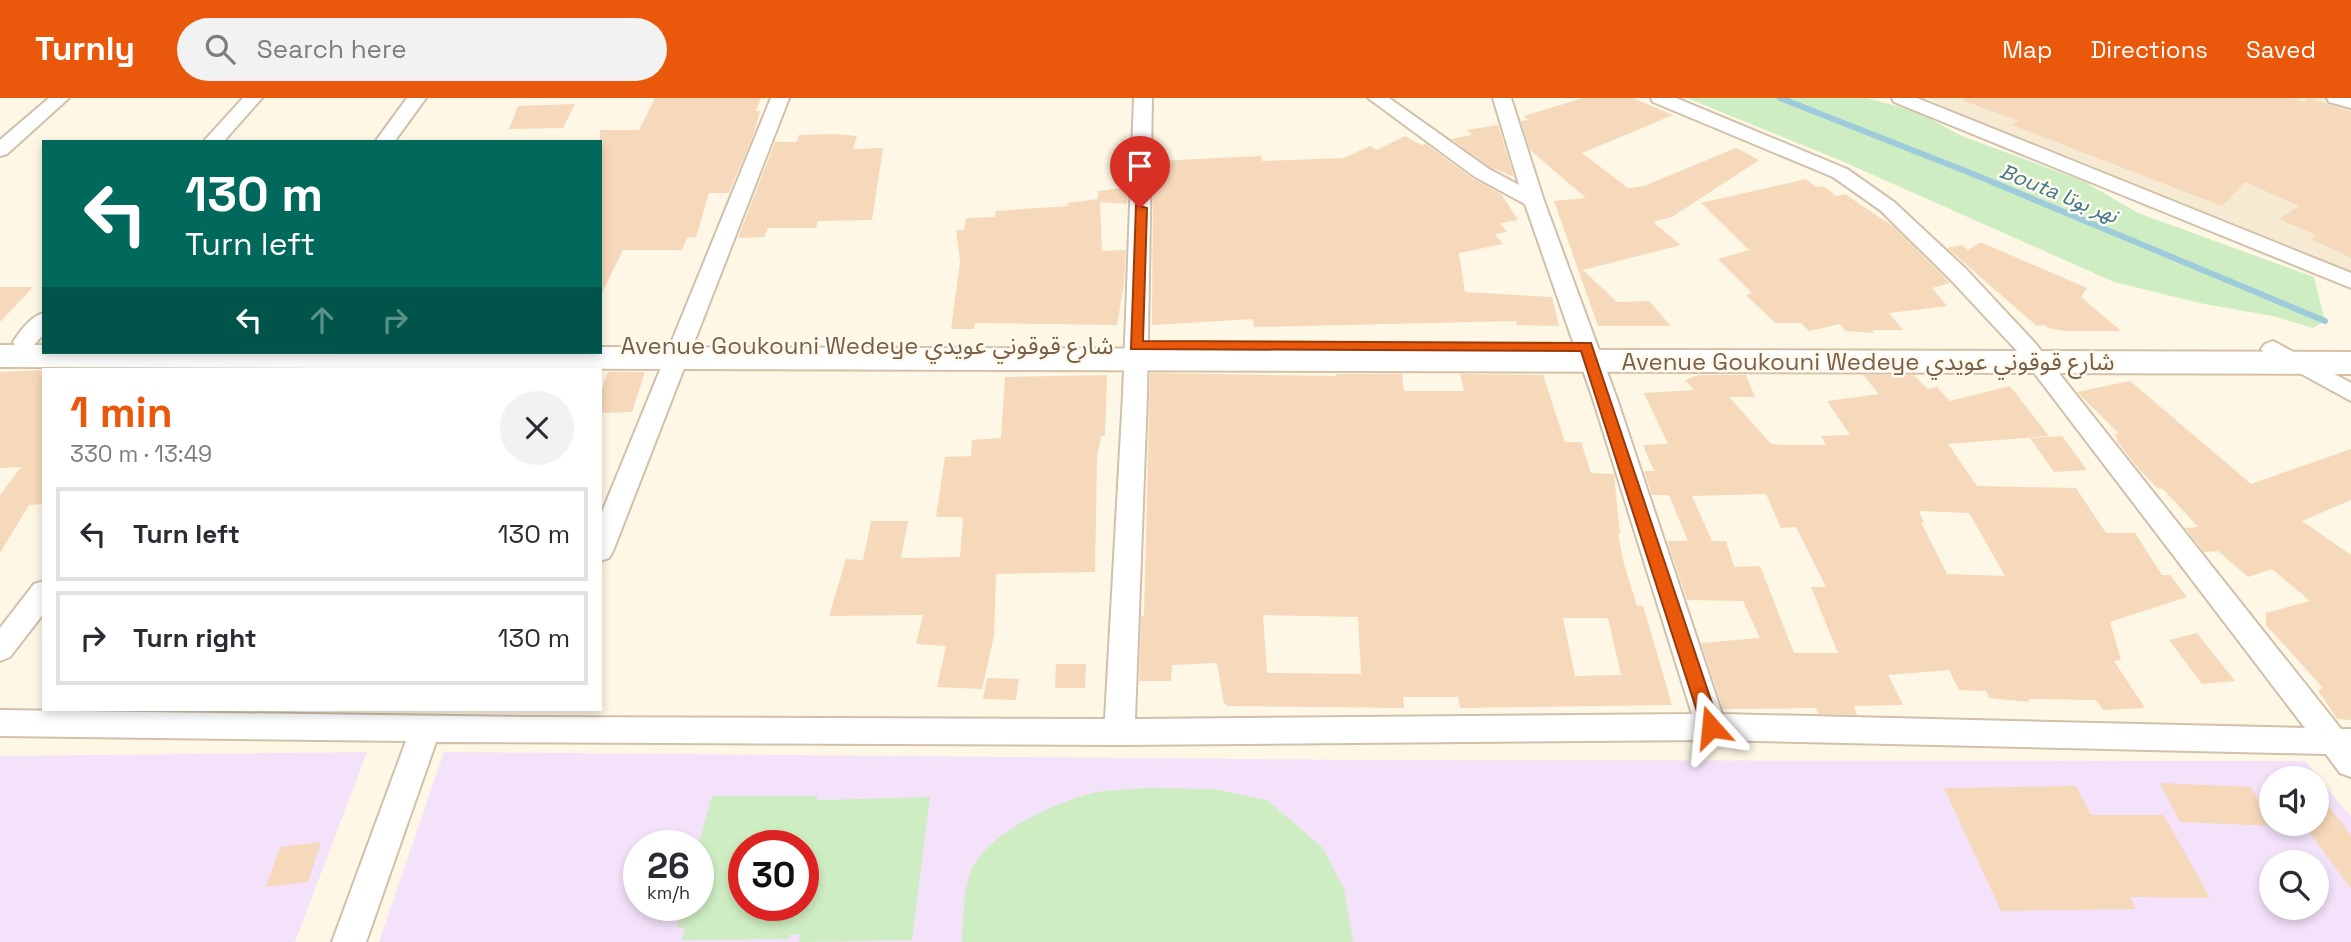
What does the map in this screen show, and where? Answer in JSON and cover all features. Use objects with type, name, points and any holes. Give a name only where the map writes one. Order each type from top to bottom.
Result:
[{"type":"street","points":[[0,150],[60,98]]},
{"type":"street","points":[[214,140],[253,98]]},
{"type":"street","points":[[386,140],[417,98]]},
{"type":"street","points":[[602,546],[780,98]]},
{"type":"street","points":[[1119,732],[1136,352],[1143,98]]},
{"type":"street","points":[[1377,98],[1482,173],[1534,201]]},
{"type":"street","points":[[1502,98],[1534,201],[1588,353],[1711,727]]},
{"type":"street","points":[[1660,98],[1798,154],[1867,190],[1958,274],[2032,355],[2345,749]]},
{"type":"street","points":[[1901,98],[2351,281]]},
{"type":"street","points":[[2336,98],[2351,102]]},
{"type":"street","name":"Avenue Goukouni Wedeye شارع قوقوني عويدي","points":[[22,340],[42,342]]},
{"type":"street","name":"Avenue Goukouni Wedeye شارع قوقوني عويدي","points":[[602,344],[681,351]]},
{"type":"street","name":"Avenue Goukouni Wedeye شارع قوقوني عويدي","points":[[2285,356],[2351,349]]},
{"type":"street","name":"Avenue Goukouni Wedeye شارع قوقوني عويدي","points":[[602,353],[681,351],[2285,356],[2351,363]]},
{"type":"street","name":"Avenue Goukouni Wedeye شارع قوقوني عويدي","points":[[142,354],[219,363],[566,354]]},
{"type":"street","points":[[2285,356],[2351,393]]},
{"type":"street","points":[[0,649],[42,595]]},
{"type":"street","points":[[0,723],[425,729],[533,720],[1119,732],[1711,727],[2345,749]]},
{"type":"street","points":[[349,942],[425,729]]},
{"type":"shaded area","points":[[1927,98],[2351,98],[2351,272],[2013,140]]},
{"type":"shaded area","points":[[367,752],[295,942],[0,942],[0,756]]},
{"type":"shaded area","points":[[444,752],[1362,760],[2305,761],[2309,766],[2259,766],[2259,836],[2329,836],[2329,790],[2351,817],[2351,942],[379,942]]},
{"type":"green space","points":[[1687,98],[1868,98],[1917,112],[1962,136],[2083,181],[2138,213],[2314,277],[2325,321],[2313,328],[2273,316],[2204,304],[2114,282],[1844,162]]},
{"type":"green space","points":[[1147,788],[1214,789],[1267,800],[1323,848],[1344,889],[1353,942],[962,942],[969,876],[981,855],[993,842],[1025,820],[1078,797],[1100,792]]},
{"type":"green space","points":[[712,796],[817,796],[817,800],[930,797],[912,940],[799,942],[800,935],[790,934],[789,939],[682,940],[685,928],[677,927],[679,921],[714,921],[714,830],[702,830]]},
{"type":"building","points":[[655,98],[761,98],[756,111],[760,111],[754,133],[729,193],[709,193],[696,237],[687,238],[682,250],[623,250],[602,293],[600,130],[639,130]]},
{"type":"building","points":[[1583,98],[1633,98],[1673,115],[1582,153],[1628,188],[1644,186],[1736,148],[1759,160],[1672,217],[1653,222],[1681,245],[1583,270],[1617,302],[1649,301],[1671,326],[1598,326],[1554,201],[1586,198],[1530,150],[1521,121],[1528,120],[1524,116]]},
{"type":"building","points":[[1965,98],[2290,98],[2305,102],[2308,98],[2351,112],[2351,258],[2311,239],[2316,235],[2279,219],[2299,206],[2245,182],[2222,206],[2012,125],[2019,121],[1964,101]]},
{"type":"building","points":[[575,104],[563,128],[509,129],[518,106]]},
{"type":"building","points":[[1498,125],[1514,177],[1490,167],[1451,139],[1472,135],[1467,130]]},
{"type":"building","points":[[799,135],[857,136],[853,149],[883,148],[872,220],[818,221],[816,228],[768,228],[764,237],[738,238],[775,142],[797,142]]},
{"type":"building","points":[[1405,136],[1421,145],[1426,144],[1473,179],[1501,194],[1518,220],[1500,223],[1507,232],[1495,234],[1503,244],[1459,253],[1465,292],[1552,297],[1559,326],[1517,325],[1516,321],[1254,327],[1253,319],[1152,325],[1153,184],[1159,183],[1157,161],[1261,156],[1262,161],[1344,158],[1370,146],[1377,150]]},
{"type":"building","points":[[1806,179],[1816,187],[1823,186],[1836,196],[1845,194],[1894,227],[1950,283],[1932,288],[1947,306],[1889,313],[1903,330],[1872,330],[1875,333],[1845,331],[1840,324],[1809,331],[1801,323],[1775,323],[1746,295],[1752,293],[1718,259],[1749,250],[1701,203]]},
{"type":"building","points":[[1128,187],[1127,204],[1100,202],[1102,251],[1126,250],[1117,325],[975,323],[974,329],[951,329],[960,262],[956,230],[964,230],[966,218],[995,217],[996,211],[1068,206],[1067,203],[1098,199],[1098,191]]},
{"type":"building","points":[[1980,242],[2087,288],[2081,297],[2121,331],[2065,331],[2045,325],[2037,326],[1947,248],[1962,245],[1968,250]]},
{"type":"building","points":[[0,287],[33,287],[0,322]]},
{"type":"building","points":[[42,370],[42,504],[29,505],[0,553],[0,495],[21,467],[0,468],[0,372]]},
{"type":"building","points":[[608,372],[645,372],[632,412],[602,413],[602,389]]},
{"type":"building","points":[[1150,373],[1337,376],[1336,374],[1402,374],[1404,391],[1464,391],[1460,374],[1543,375],[1565,442],[1581,442],[1591,473],[1614,474],[1618,534],[1624,564],[1637,606],[1643,606],[1672,705],[1460,708],[1458,697],[1403,697],[1404,708],[1228,706],[1224,703],[1217,663],[1172,665],[1171,681],[1139,681],[1141,616],[1144,616]],"holes":[[[1263,615],[1358,617],[1361,674],[1267,673]],[[1563,618],[1608,618],[1621,675],[1575,676]]]},
{"type":"building","points":[[1107,375],[1105,436],[1101,436],[1097,457],[1095,572],[996,574],[994,636],[982,689],[937,687],[946,646],[916,644],[923,615],[829,616],[846,559],[863,560],[871,521],[908,521],[901,558],[960,557],[963,517],[936,517],[945,457],[971,456],[972,440],[1001,438],[1005,377]]},
{"type":"building","points":[[1698,375],[1746,375],[1755,397],[1729,397],[1771,444],[1783,445],[1826,445],[1821,436],[1850,435],[1827,401],[1879,394],[1863,375],[1914,375],[1927,389],[1937,387],[1950,401],[2010,386],[2049,436],[1948,444],[1977,486],[2076,488],[2106,533],[2135,533],[2162,575],[2170,575],[2187,597],[2110,622],[2121,660],[2114,661],[2145,708],[2103,710],[2096,700],[2028,699],[2029,702],[1989,698],[1986,691],[1959,690],[1949,670],[1888,675],[1903,705],[1854,706],[1857,715],[1818,714],[1816,708],[1723,709],[1701,643],[1760,638],[1743,601],[1687,600],[1667,541],[1688,541],[1669,495],[1652,495],[1644,471],[1654,471],[1643,445],[1668,444],[1644,393],[1694,390],[1685,380]],"holes":[[[1766,494],[1781,528],[1796,527],[1826,587],[1811,587],[1838,653],[1794,653],[1760,566],[1734,567],[1726,541],[1712,541],[1692,496]],[[1919,511],[1969,513],[2005,576],[1947,574],[1921,522],[1924,523]]]},
{"type":"building","points":[[2130,381],[2251,484],[2351,449],[2351,500],[2302,521],[2351,555],[2351,720],[2337,719],[2318,690],[2323,688],[2266,625],[2266,613],[2310,601],[2272,569],[2248,577],[2218,551],[2204,552],[2185,528],[2198,527],[2163,489],[2157,488],[2136,466],[2116,440],[2114,434],[2119,434],[2077,392]]},
{"type":"building","points":[[2062,436],[2087,470],[2054,472],[2030,438]]},
{"type":"building","points":[[2197,633],[2235,681],[2202,684],[2169,640]]},
{"type":"building","points":[[1056,664],[1086,664],[1085,688],[1055,688]]},
{"type":"building","points":[[987,678],[1019,679],[1016,700],[983,699]]},
{"type":"building","points":[[2160,783],[2251,787],[2259,801],[2259,825],[2180,822]]},
{"type":"building","points":[[2076,786],[2091,815],[2164,815],[2210,898],[2130,897],[2136,909],[2001,911],[1944,788]]},
{"type":"building","points":[[2329,807],[2351,835],[2351,889],[2329,859],[2329,850],[2322,850],[2312,836],[2329,836]]},
{"type":"building","points":[[321,842],[308,882],[266,887],[280,847]]},
{"type":"waterway","name":"Bouta نهر بوتا","points":[[1780,98],[1973,174],[2325,321]]},
{"type":"route","points":[[1140,208],[1136,346],[1586,346],[1711,727]]}]
